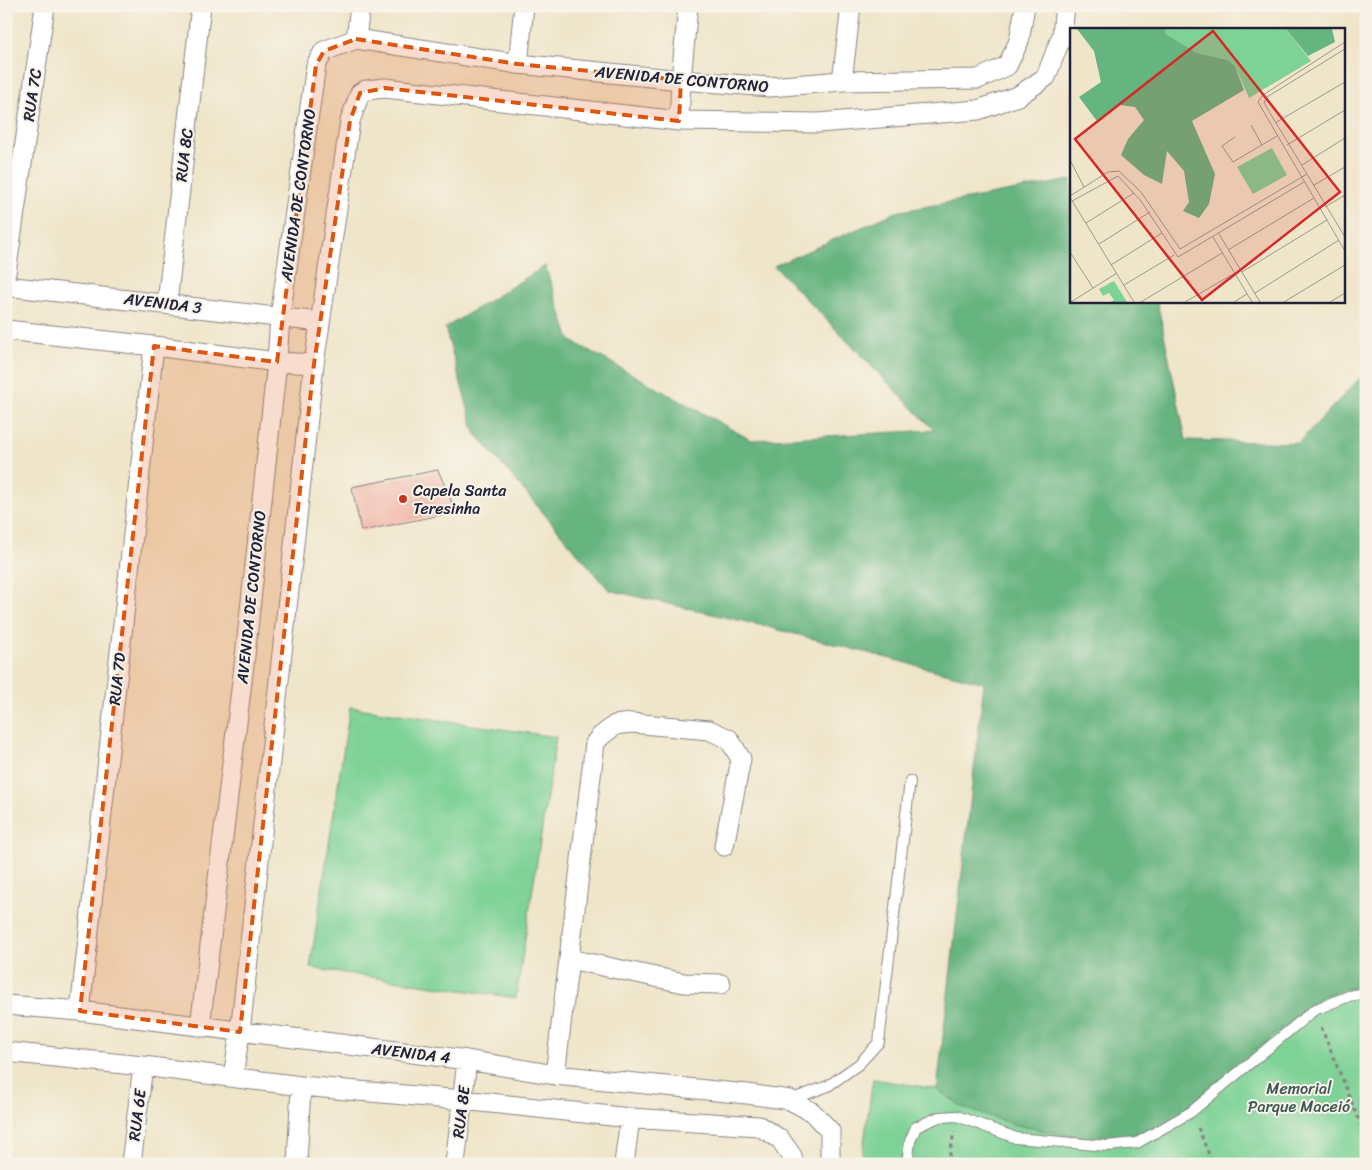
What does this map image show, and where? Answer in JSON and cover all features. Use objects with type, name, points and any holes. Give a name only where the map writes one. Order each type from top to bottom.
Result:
[{"type":"street","name":"RUA 7C","points":[[6,274],[45,6]]},
{"type":"street","name":"RUA 8C","points":[[166,303],[201,6]]},
{"type":"street","points":[[356,39],[360,6]]},
{"type":"street","points":[[518,64],[524,6]]},
{"type":"street","points":[[679,121],[680,80],[688,6]]},
{"type":"street","points":[[842,81],[851,6]]},
{"type":"street","name":"AVENIDA DE CONTORNO","points":[[200,1027],[245,656],[280,317],[316,65],[324,51],[356,39],[518,64],[770,87],[842,81],[978,79],[1007,66],[1019,41],[1025,6]]},
{"type":"street","points":[[234,1077],[314,364],[350,121],[360,93],[366,90],[385,88],[679,121],[818,123],[978,110],[1018,96],[1046,77],[1062,34],[1065,6]]},
{"type":"street","name":"AVENIDA 3","points":[[6,286],[320,322]]},
{"type":"street","points":[[6,330],[154,346],[276,362],[314,364]]},
{"type":"street","name":"RUA 7D","points":[[80,1012],[154,346]]},
{"type":"street","points":[[556,1075],[595,743],[600,737],[615,725],[631,723],[709,730],[729,739],[741,759],[724,846]]},
{"type":"street","points":[[569,959],[684,983],[721,984]]},
{"type":"street","name":"AVENIDA 4","points":[[6,1005],[80,1012],[467,1060],[556,1075],[790,1100],[812,1112],[830,1131],[830,1164]]},
{"type":"street","points":[[6,1052],[143,1066],[301,1086],[462,1100],[630,1118],[759,1126],[780,1139],[792,1156],[794,1164]]},
{"type":"street","name":"RUA 8E","points":[[455,1164],[467,1060]]},
{"type":"street","name":"RUA 6E","points":[[131,1164],[143,1066]]},
{"type":"street","points":[[297,1164],[301,1086]]},
{"type":"street","points":[[624,1164],[630,1118]]},
{"type":"lane","points":[[790,1100],[828,1086],[859,1064],[879,1042],[910,781]]},
{"type":"lane","points":[[908,1164],[910,1141],[916,1127],[940,1117],[957,1116],[1016,1138],[1107,1146],[1137,1143],[1191,1112],[1314,1010],[1349,996],[1366,993]]},
{"type":"path","points":[[1314,1010],[1366,1138]]},
{"type":"path","points":[[1191,1112],[1213,1164]]},
{"type":"path","points":[[948,1164],[957,1116]]},
{"type":"highlighted area","points":[[356,39],[518,64],[681,80],[679,121],[385,88],[360,93],[350,121],[314,364],[240,1032],[80,1011],[154,346],[277,362],[316,65],[324,51]]},
{"type":"green space","points":[[1070,180],[1070,302],[1157,302],[1186,440],[1298,443],[1363,375],[1366,327],[1366,983],[1321,996],[1161,1129],[1099,1142],[1013,1124],[964,1108],[937,1089],[984,683],[768,627],[609,590],[475,433],[445,328],[545,266],[570,340],[751,440],[934,430],[774,266],[896,212]]},
{"type":"green space","points":[[350,707],[556,737],[516,998],[310,968]]},
{"type":"green space","name":"Memorial Parque Maceió","points":[[1366,983],[1366,1164],[861,1164],[873,1079],[937,1089],[964,1108],[1013,1124],[1099,1142],[1234,1066],[1321,996]]},
{"type":"building","name":"Capela Santa Teresinha","points":[[438,470],[456,512],[361,531],[352,487]]},
{"type":"place","name":"Capela Santa Teresinha","points":[[403,499]]}]
